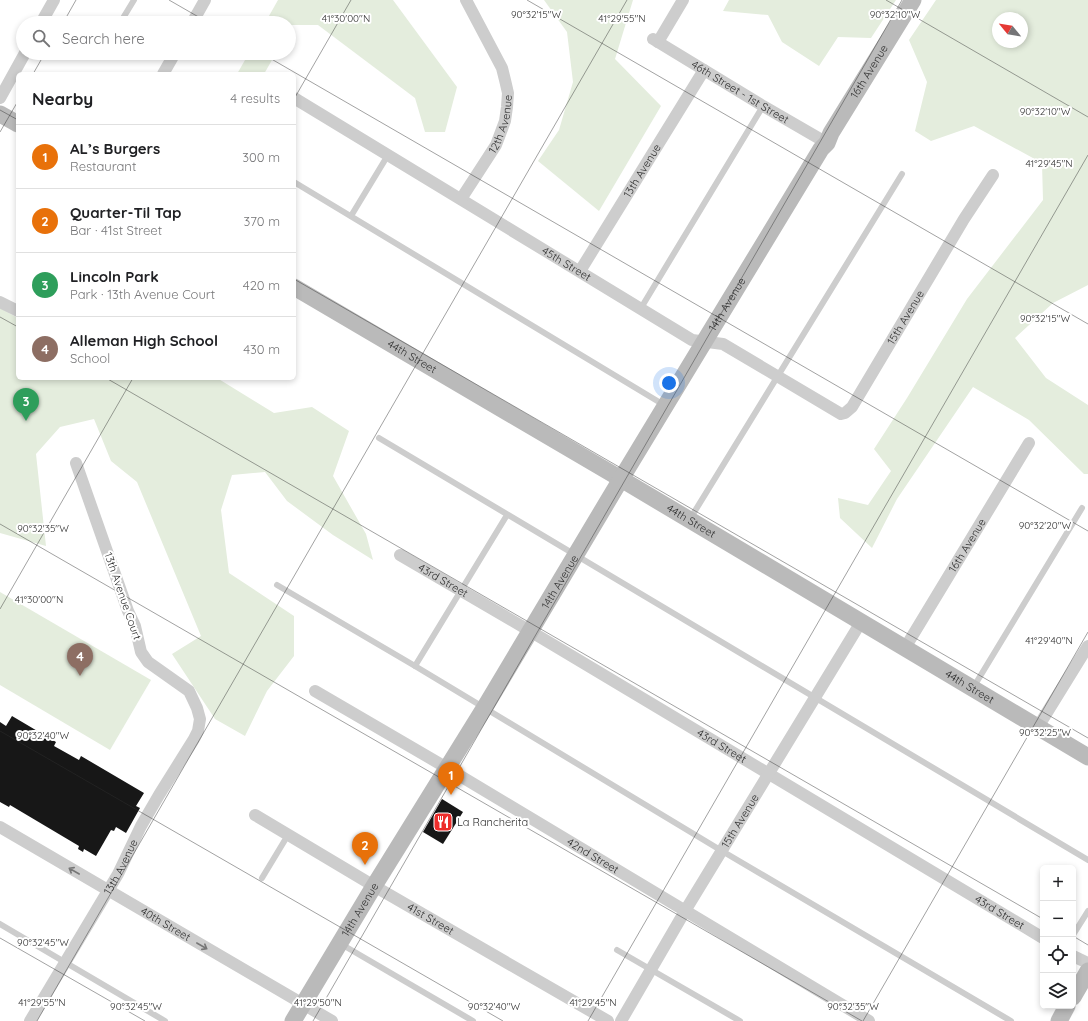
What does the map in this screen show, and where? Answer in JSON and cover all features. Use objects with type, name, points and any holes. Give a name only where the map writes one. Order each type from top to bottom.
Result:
[{"type":"street","points":[[45,16],[54,0]]},
{"type":"street","points":[[196,16],[205,0]]},
{"type":"street","name":"12th Avenue","points":[[462,199],[496,145],[500,136],[505,121],[508,93],[502,68],[466,0]]},
{"type":"street","name":"46th Street - 1st Street","points":[[683,0],[656,41],[827,143]]},
{"type":"street","name":"16th Avenue","points":[[827,143],[831,133],[913,0]]},
{"type":"street","points":[[0,98],[21,60]]},
{"type":"street","points":[[164,72],[171,60]]},
{"type":"street","name":"13th Avenue","points":[[580,271],[704,70]]},
{"type":"street","name":"45th Street","points":[[296,99],[692,340],[723,344],[841,414],[845,413]]},
{"type":"street","points":[[0,114],[16,126]]},
{"type":"street","name":"14th Avenue","points":[[293,1021],[484,708],[821,149],[827,143]]},
{"type":"street","name":"15th Avenue","points":[[845,413],[852,407],[964,219],[993,175]]},
{"type":"street","name":"44th Street","points":[[296,288],[621,479],[1088,757]]},
{"type":"street","points":[[0,302],[16,310]]},
{"type":"street","name":"16th Avenue","points":[[905,648],[1029,443]]},
{"type":"street","name":"13th Avenue Court","points":[[76,463],[135,626],[143,656],[148,662],[189,690],[197,708]]},
{"type":"street","name":"43rd Street","points":[[400,555],[530,630],[1041,937]]},
{"type":"street","name":"15th Avenue","points":[[621,1021],[685,911],[861,622]]},
{"type":"street","points":[[1038,727],[1088,646]]},
{"type":"street","name":"42nd Street","points":[[315,691],[447,768],[869,1021]]},
{"type":"street","name":"13th Avenue","points":[[30,1021],[118,874],[141,826],[194,739],[200,719],[197,708]]},
{"type":"street","name":"41st Street","points":[[255,815],[374,886],[608,1021]]},
{"type":"street","name":"40th Street","points":[[0,827],[332,1021]]},
{"type":"street","points":[[1076,957],[1088,963]]},
{"type":"street","points":[[1076,991],[1088,971]]},
{"type":"street","points":[[1059,1021],[1065,1009]]},
{"type":"lane","points":[[124,16],[134,0]]},
{"type":"lane","points":[[641,308],[763,106]]},
{"type":"lane","points":[[351,216],[388,155]]},
{"type":"lane","points":[[690,520],[902,174]]},
{"type":"lane","points":[[296,183],[665,406]]},
{"type":"lane","points":[[379,438],[1088,860]]},
{"type":"lane","points":[[973,688],[1082,508]]},
{"type":"lane","points":[[415,666],[507,515]]},
{"type":"lane","points":[[277,585],[415,666],[722,851],[1011,1021]]},
{"type":"lane","points":[[262,878],[288,835]]},
{"type":"lane","points":[[1076,931],[1088,910]]},
{"type":"lane","points":[[0,924],[165,1021]]},
{"type":"lane","points":[[340,944],[473,1021]]},
{"type":"lane","points":[[617,950],[740,1021]]},
{"type":"green space","points":[[278,0],[393,0],[457,87],[445,132],[425,132],[415,98],[318,25],[296,25],[296,16],[269,16]]},
{"type":"green space","points":[[544,0],[633,0],[615,59],[661,106],[599,211],[538,161],[559,130],[573,82],[567,32]]},
{"type":"green space","points":[[729,0],[896,0],[871,38],[838,37],[819,66],[782,42],[768,15],[723,11]]},
{"type":"green space","points":[[936,0],[1088,0],[1088,285],[1053,303],[1015,338],[1046,378],[1088,405],[1088,474],[1084,474],[1029,420],[973,387],[897,499],[872,548],[840,518],[838,498],[868,505],[891,471],[874,449],[967,299],[1043,200],[1042,163],[974,126],[931,141],[915,131],[927,82],[909,40]]},
{"type":"green space","points":[[245,60],[272,60],[265,72],[238,72]]},
{"type":"green space","points":[[0,308],[16,317],[16,380],[220,380],[274,413],[312,407],[349,431],[333,476],[366,534],[373,560],[333,535],[287,501],[265,472],[232,475],[221,510],[229,573],[294,616],[294,656],[267,691],[245,736],[215,719],[172,654],[201,636],[137,482],[111,461],[94,419],[60,427],[36,454],[46,546],[0,533]]},
{"type":"green space","points":[[0,592],[151,680],[110,750],[0,685]]},
{"type":"building","points":[[12,716],[56,742],[54,746],[79,760],[81,756],[144,793],[136,806],[140,808],[126,833],[116,827],[114,831],[111,830],[96,856],[84,849],[83,852],[78,849],[79,846],[10,805],[9,807],[0,802],[0,722],[6,726]]},
{"type":"building","name":"La Rancherita","points":[[442,799],[463,812],[443,844],[423,832]]},
{"type":"place","name":"Lincoln Park","points":[[26,421]]},
{"type":"place","name":"Alleman High School","points":[[80,676]]},
{"type":"place","name":"AL’s Burgers","points":[[451,795]]},
{"type":"place","name":"La Rancherita","points":[[443,822]]},
{"type":"place","name":"Quarter-Til Tap","points":[[365,865]]}]
